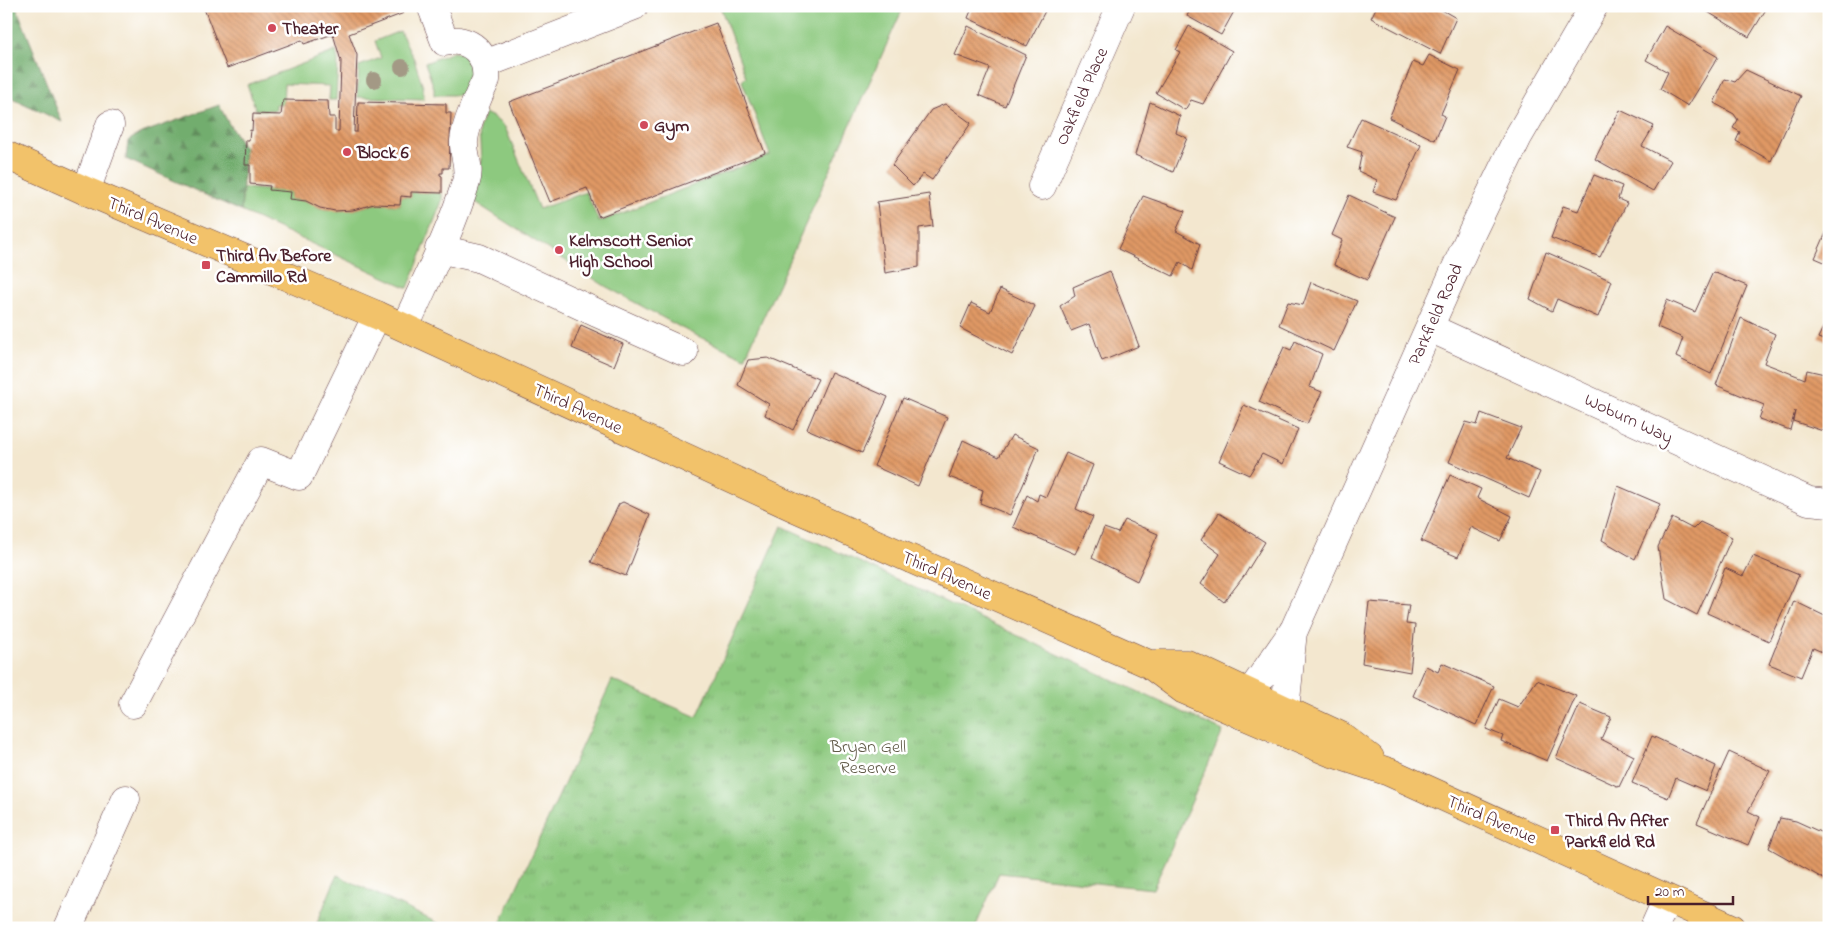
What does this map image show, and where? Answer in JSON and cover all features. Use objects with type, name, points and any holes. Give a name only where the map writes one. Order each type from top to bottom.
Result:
[{"type":"main road","name":"Third Avenue","points":[[6,155],[405,327],[793,507],[1149,664],[1187,664],[1246,704],[1281,720],[1341,736],[1389,772],[1732,928]]},
{"type":"street","points":[[485,64],[634,6]]},
{"type":"street","name":"Oakfield Place","points":[[1042,186],[1121,6]]},
{"type":"street","points":[[405,327],[439,250],[468,174],[464,149],[465,134],[486,80],[485,64],[476,48],[454,40],[445,42],[432,8]]},
{"type":"street","name":"Parkfield Road","points":[[1246,704],[1294,630],[1471,234],[1518,137],[1584,9]]},
{"type":"street","points":[[86,191],[110,125]]},
{"type":"street","points":[[439,250],[479,258],[684,352]]},
{"type":"street","points":[[133,704],[260,461],[299,476],[377,315]]},
{"type":"street","name":"Woburn Way","points":[[1430,328],[1809,501],[1829,503]]},
{"type":"street","name":"Parkfield Road","points":[[1281,720],[1294,630]]},
{"type":"street","points":[[68,928],[126,799]]},
{"type":"street","points":[[1654,928],[1667,899]]},
{"type":"green space","points":[[6,6],[16,6],[62,122],[6,95]]},
{"type":"green space","points":[[720,6],[904,6],[745,358],[689,332],[605,286],[470,199],[477,187],[481,160],[479,128],[485,113],[505,127],[539,209],[586,192],[599,222],[770,155],[742,81],[746,77]]},
{"type":"green space","points":[[400,31],[414,59],[423,87],[424,99],[357,97],[359,66],[381,58],[375,41]]},
{"type":"green space","points":[[336,51],[338,61],[336,100],[329,100],[330,86],[284,84],[283,104],[276,104],[276,110],[256,110],[247,85]]},
{"type":"green space","points":[[453,52],[466,54],[477,70],[464,95],[434,95],[434,88],[425,63]]},
{"type":"green space","points":[[219,105],[245,148],[241,211],[126,159],[128,141],[139,134]]},
{"type":"green space","points":[[243,188],[291,192],[290,199],[306,201],[320,208],[335,211],[353,210],[374,204],[400,205],[401,196],[411,197],[411,192],[442,193],[442,201],[408,288],[241,211]]},
{"type":"green space","name":"Bryan Gell Reserve","points":[[782,526],[1223,731],[1153,889],[999,873],[975,928],[498,928],[612,680],[697,717]]},
{"type":"green space","points":[[337,875],[448,928],[315,928]]},
{"type":"building","name":"Block 6","points":[[203,6],[401,6],[404,13],[349,34],[357,55],[354,132],[357,132],[358,102],[446,104],[446,113],[451,113],[449,168],[443,168],[443,173],[440,173],[442,176],[442,193],[411,192],[411,197],[401,196],[400,205],[374,204],[353,210],[335,211],[320,208],[306,201],[290,199],[291,192],[269,190],[270,186],[250,184],[250,165],[245,165],[246,140],[249,140],[250,130],[252,131],[253,114],[281,115],[283,100],[328,101],[329,117],[335,117],[335,131],[339,131],[341,61],[333,34],[304,44],[302,40],[227,68]]},
{"type":"building","points":[[973,6],[1035,6],[1045,11],[1027,46],[968,18]]},
{"type":"building","points":[[1192,6],[1237,6],[1221,35],[1187,16]]},
{"type":"building","points":[[1377,6],[1435,6],[1456,18],[1440,54],[1371,18]]},
{"type":"building","points":[[1698,6],[1768,6],[1749,37]]},
{"type":"building","name":"Gym","points":[[716,23],[765,153],[599,217],[587,188],[550,202],[509,102]]},
{"type":"building","points":[[968,26],[1026,55],[1005,106],[979,95],[990,68],[955,55]]},
{"type":"building","points":[[1189,26],[1232,51],[1203,104],[1191,100],[1185,110],[1156,93],[1180,52],[1176,50]]},
{"type":"building","points":[[1665,26],[1718,57],[1688,106],[1660,89],[1668,72],[1646,60]]},
{"type":"building","points":[[1429,55],[1460,70],[1441,114],[1445,116],[1435,140],[1389,118],[1413,62],[1423,66]]},
{"type":"building","points":[[1746,70],[1801,96],[1771,161],[1736,141],[1740,132],[1733,128],[1738,120],[1734,114],[1714,103],[1725,79],[1735,82]]},
{"type":"building","points":[[1150,102],[1180,116],[1176,133],[1187,138],[1173,172],[1135,155]]},
{"type":"building","points":[[945,104],[971,123],[932,180],[923,174],[913,186],[892,165],[931,110]]},
{"type":"building","points":[[1620,110],[1654,126],[1642,146],[1671,161],[1653,191],[1595,159]]},
{"type":"building","points":[[1361,118],[1421,145],[1396,200],[1373,192],[1377,180],[1358,171],[1362,152],[1347,147]]},
{"type":"building","points":[[1594,175],[1622,186],[1618,199],[1627,203],[1600,257],[1551,238],[1563,206],[1578,211]]},
{"type":"building","points":[[929,194],[933,226],[919,228],[919,267],[885,273],[877,202]]},
{"type":"building","points":[[1349,195],[1395,217],[1367,280],[1334,265],[1342,240],[1332,235]]},
{"type":"building","points":[[1143,196],[1185,211],[1176,231],[1200,244],[1192,270],[1180,262],[1173,276],[1118,249]]},
{"type":"building","points":[[1829,226],[1829,264],[1815,258]]},
{"type":"building","points":[[1546,252],[1612,281],[1598,317],[1557,299],[1552,311],[1530,299]]},
{"type":"building","points":[[1110,271],[1139,346],[1102,361],[1089,324],[1071,331],[1060,306],[1075,296],[1073,287]]},
{"type":"building","points":[[1713,272],[1747,286],[1711,374],[1676,357],[1683,338],[1657,327],[1667,300],[1695,312]]},
{"type":"building","points":[[1311,282],[1357,301],[1334,351],[1279,325],[1288,302],[1303,305]]},
{"type":"building","points":[[1000,289],[1035,306],[1012,355],[960,328],[971,303],[990,312]]},
{"type":"building","points":[[1829,315],[1829,342],[1818,338]]},
{"type":"building","points":[[1741,318],[1775,334],[1764,363],[1805,379],[1807,370],[1829,375],[1829,433],[1793,421],[1795,411],[1790,430],[1759,419],[1764,405],[1716,385]]},
{"type":"building","points":[[581,325],[623,344],[614,366],[572,348]]},
{"type":"building","points":[[1295,341],[1322,354],[1310,387],[1322,392],[1307,424],[1259,402],[1284,347],[1291,350]]},
{"type":"building","points":[[768,358],[818,379],[793,430],[765,415],[769,404],[738,385],[748,360]]},
{"type":"building","points":[[831,372],[888,397],[862,453],[807,429]]},
{"type":"building","points":[[903,398],[947,417],[918,486],[874,466]]},
{"type":"building","points":[[1244,405],[1298,429],[1283,464],[1262,454],[1249,475],[1219,461]]},
{"type":"building","points":[[1481,413],[1521,428],[1507,458],[1540,472],[1529,498],[1449,462],[1466,422],[1477,425]]},
{"type":"building","points":[[1012,435],[1039,448],[1010,515],[980,503],[983,490],[949,477],[963,440],[999,457]]},
{"type":"building","points":[[1066,453],[1093,465],[1076,509],[1093,517],[1075,554],[1013,527],[1027,495],[1037,501],[1039,494],[1046,497]]},
{"type":"building","points":[[1450,475],[1481,489],[1477,498],[1512,516],[1500,541],[1471,527],[1458,557],[1421,541]]},
{"type":"building","points":[[1618,486],[1660,504],[1635,559],[1602,540]]},
{"type":"building","points":[[623,502],[650,515],[626,576],[591,562],[619,504]]},
{"type":"building","points":[[1219,513],[1265,542],[1244,576],[1224,602],[1201,584],[1220,554],[1201,540]]},
{"type":"building","points":[[1672,518],[1693,529],[1700,522],[1732,537],[1697,615],[1666,599],[1658,547]]},
{"type":"building","points":[[1125,520],[1158,534],[1137,581],[1092,558],[1104,528],[1118,533]]},
{"type":"building","points":[[1753,556],[1799,575],[1769,641],[1707,613],[1725,568],[1743,576]]},
{"type":"building","points":[[1794,601],[1829,618],[1829,655],[1813,648],[1801,677],[1769,664]]},
{"type":"building","points":[[1369,602],[1409,605],[1406,624],[1415,625],[1410,672],[1362,663]]},
{"type":"building","points":[[1442,663],[1494,686],[1476,725],[1413,696],[1426,666],[1438,672]]},
{"type":"building","points":[[1537,680],[1576,696],[1547,761],[1501,741],[1503,736],[1486,729],[1499,699],[1518,707]]},
{"type":"building","points":[[1580,704],[1611,717],[1601,739],[1634,756],[1619,787],[1556,758]]},
{"type":"building","points":[[1652,736],[1716,766],[1706,791],[1676,778],[1668,798],[1632,783]]},
{"type":"building","points":[[1729,752],[1770,771],[1748,811],[1760,817],[1748,845],[1697,823]]},
{"type":"building","points":[[1780,818],[1796,821],[1829,836],[1829,882],[1769,848]]},
{"type":"place","name":"Theater","points":[[272,28]]},
{"type":"place","name":"Gym","points":[[644,125]]},
{"type":"place","name":"Block 6","points":[[347,152]]},
{"type":"place","name":"Kelmscott Senior High School","points":[[559,250]]},
{"type":"place","name":"Third Av Before Cammillo Rd","points":[[206,265]]},
{"type":"place","name":"Third Av After Parkfield Rd","points":[[1555,830]]}]
